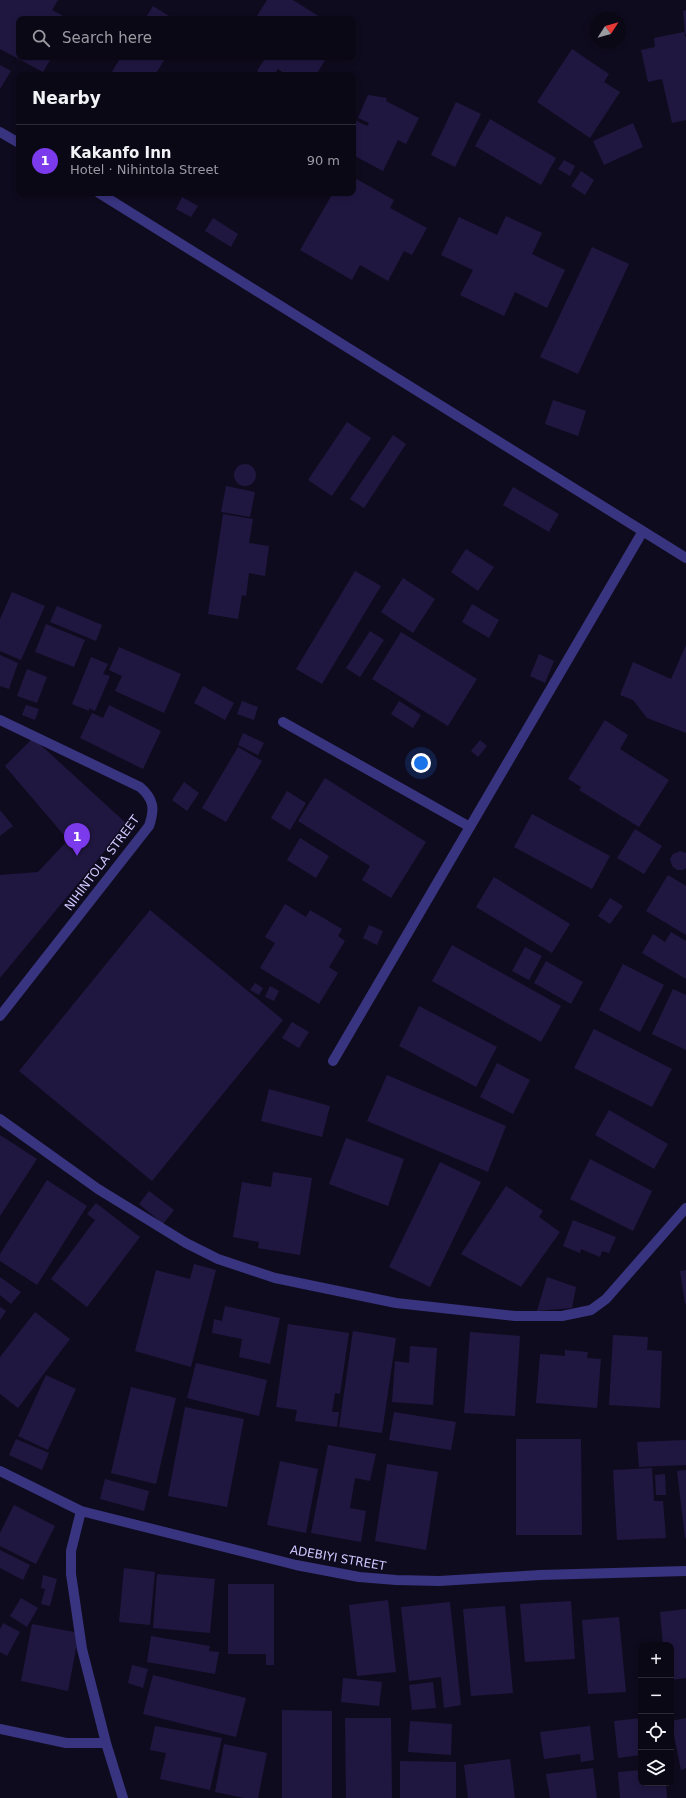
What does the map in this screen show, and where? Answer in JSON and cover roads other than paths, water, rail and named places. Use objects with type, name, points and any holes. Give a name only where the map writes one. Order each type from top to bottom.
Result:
[{"type":"street","points":[[0,132],[16,141]]},
{"type":"street","points":[[104,196],[686,558]]},
{"type":"street","points":[[333,1061],[643,531]]},
{"type":"street","name":"NIHINTOLA STREET","points":[[0,720],[140,787],[146,792],[151,801],[154,812],[149,826],[0,1016]]},
{"type":"street","points":[[283,722],[470,827]]},
{"type":"street","points":[[0,1119],[98,1189],[186,1243],[218,1259],[275,1278],[396,1303],[515,1316],[562,1316],[591,1310],[606,1299],[686,1208]]},
{"type":"street","name":"ADEBIYI STREET","points":[[0,1471],[81,1511],[296,1565],[359,1577],[439,1581],[540,1575],[686,1571]]},
{"type":"street","points":[[81,1511],[71,1551],[71,1574],[82,1649],[106,1743],[123,1798]]},
{"type":"street","points":[[0,1730],[66,1743],[106,1743]]},
{"type":"place","name":"Kakanfo Inn","points":[[77,856]]}]
